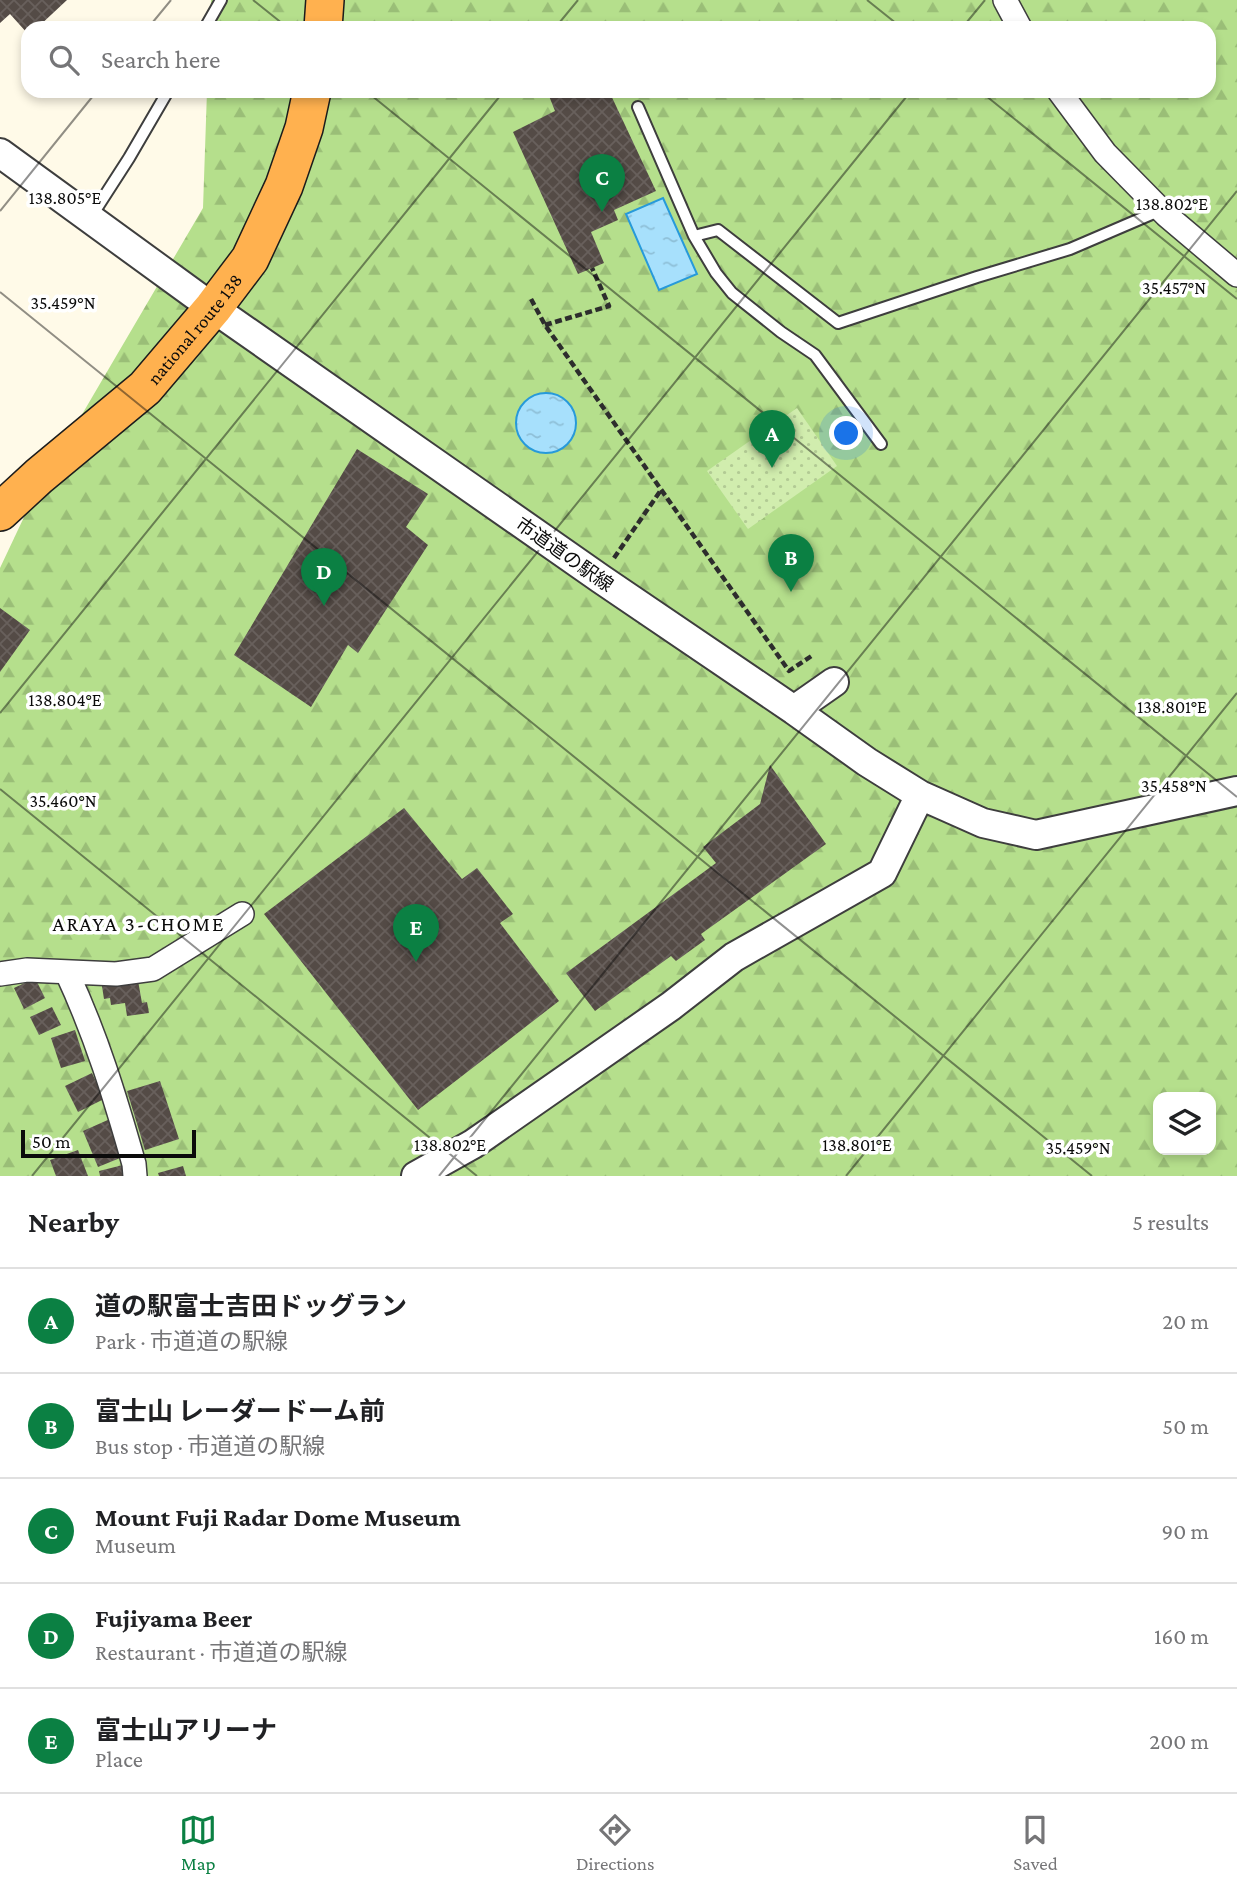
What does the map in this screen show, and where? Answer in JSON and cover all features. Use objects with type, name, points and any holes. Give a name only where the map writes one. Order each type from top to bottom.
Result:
[{"type":"highway","points":[[324,21],[325,0]]},
{"type":"highway","name":"national route 138","points":[[0,512],[145,388],[213,308],[250,259],[285,186],[304,128],[310,98]]},
{"type":"street","points":[[1005,0],[1016,21]]},
{"type":"street","points":[[1064,98],[1105,153],[1161,210],[1237,275]]},
{"type":"street","name":"市道道の駅線","points":[[0,153],[213,308],[601,579],[867,762],[920,795],[983,823],[1036,835],[1237,791]]},
{"type":"street","points":[[794,710],[834,682]]},
{"type":"street","points":[[416,1176],[473,1144],[671,1006],[734,957],[882,873],[920,795]]},
{"type":"street","points":[[0,974],[27,970],[116,974],[153,969],[242,914]]},
{"type":"street","points":[[67,973],[84,1009],[112,1084],[135,1176]]},
{"type":"lane","points":[[209,21],[221,0]]},
{"type":"lane","points":[[89,219],[164,98]]},
{"type":"lane","points":[[638,107],[694,236],[716,273],[732,293],[815,355],[881,444]]},
{"type":"lane","points":[[694,236],[718,230],[838,323],[1070,249],[1161,210]]},
{"type":"path","points":[[545,325],[609,306],[592,268]]},
{"type":"path","points":[[531,299],[545,325],[789,671],[813,655]]},
{"type":"path","points":[[601,579],[633,528],[662,489]]},
{"type":"green space","points":[[211,0],[1237,0],[1237,1176],[0,1176],[0,568],[33,498],[203,208],[207,98],[1216,98],[1216,21],[210,21]]},
{"type":"green space","points":[[797,408],[837,466],[748,529],[707,471]]},
{"type":"water","points":[[663,198],[697,274],[659,290],[626,214]]},
{"type":"water","points":[[540,393],[552,393],[568,401],[574,411],[574,435],[568,445],[552,453],[540,453],[524,445],[516,429],[516,417],[524,401]]},
{"type":"building","points":[[0,0],[67,0],[44,21],[21,21],[21,26],[10,14],[0,23]]},
{"type":"building","points":[[550,98],[612,98],[656,191],[614,210],[618,220],[591,232],[604,263],[578,274],[513,132],[555,111]]},
{"type":"building","points":[[357,449],[428,494],[406,527],[428,545],[358,653],[348,645],[311,707],[234,655]]},
{"type":"building","points":[[0,608],[30,630],[0,672]]},
{"type":"building","points":[[770,765],[826,844],[701,934],[705,940],[676,961],[671,956],[595,1011],[566,973],[716,863],[703,847],[760,804]]},
{"type":"building","points":[[404,808],[462,879],[477,868],[513,914],[500,923],[559,1001],[418,1110],[264,914]]},
{"type":"building","points":[[137,975],[142,1003],[147,1002],[149,1013],[127,1016],[125,1003],[111,1005],[110,998],[104,999],[101,980]]},
{"type":"building","points":[[35,978],[45,998],[24,1009],[14,988]]},
{"type":"building","points":[[52,1007],[61,1025],[39,1035],[30,1017]]},
{"type":"building","points":[[75,1030],[85,1061],[61,1068],[51,1038]]},
{"type":"building","points":[[92,1073],[104,1099],[78,1112],[65,1086]]},
{"type":"building","points":[[160,1081],[179,1139],[145,1150],[127,1091]]},
{"type":"building","points":[[110,1119],[125,1156],[98,1167],[83,1131]]},
{"type":"building","points":[[78,1150],[88,1176],[56,1176],[50,1160]]},
{"type":"building","points":[[123,1165],[126,1176],[100,1176],[99,1171]]},
{"type":"building","points":[[183,1166],[186,1176],[159,1176],[158,1173]]},
{"type":"place","name":"Mount Fuji Radar Dome Museum","points":[[602,212]]},
{"type":"place","name":"道の駅富士吉田ドッグラン","points":[[772,468]]},
{"type":"place","name":"富士山 レーダードーム前","points":[[791,592]]},
{"type":"place","name":"Fujiyama Beer","points":[[324,606]]},
{"type":"place","name":"富士山アリーナ","points":[[416,962]]},
{"type":"district","name":"ARAYA 3-CHOME","points":[[139,924]]}]
